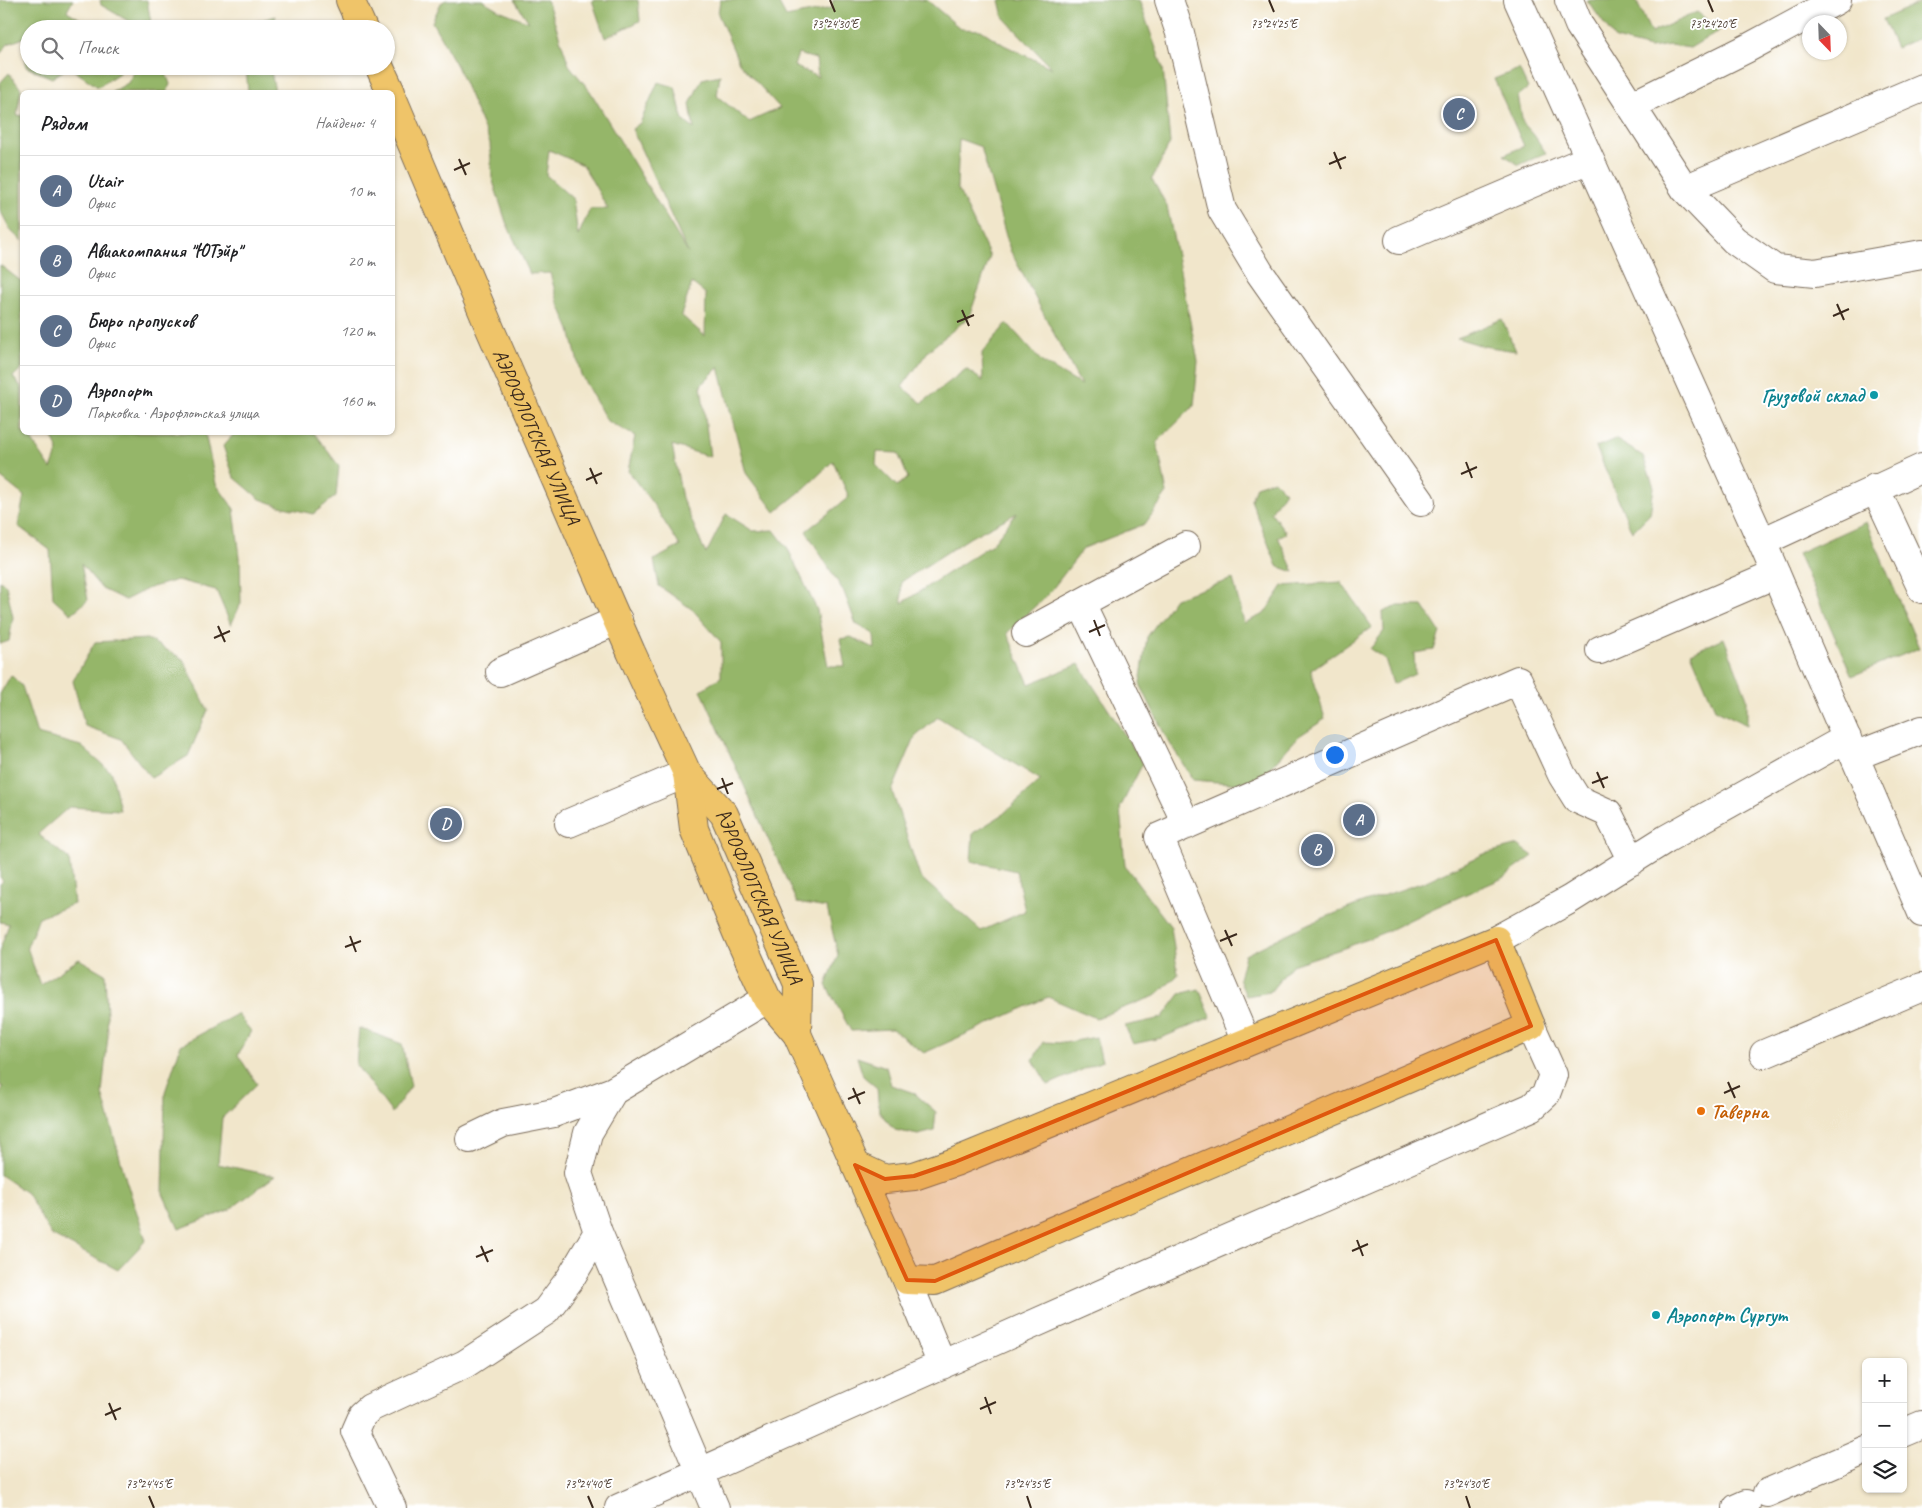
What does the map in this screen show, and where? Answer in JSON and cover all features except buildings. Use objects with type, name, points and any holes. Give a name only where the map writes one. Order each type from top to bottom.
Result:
[{"type":"main road","points":[[350,0],[359,20]]},
{"type":"main road","points":[[383,75],[389,90]]},
{"type":"main road","name":"АЭРОФЛОТСКАЯ УЛИЦА","points":[[395,104],[490,331],[687,773],[694,829],[767,999],[797,1034],[908,1280]]},
{"type":"main road","name":"АЭРОФЛОТСКАЯ УЛИЦА","points":[[687,773],[724,814],[798,984],[797,1034]]},
{"type":"main road","points":[[855,1165],[885,1179],[914,1176],[956,1162],[1496,940],[1531,1026],[935,1281],[908,1280]]},
{"type":"street","points":[[1169,0],[1180,33],[1222,210],[1260,273],[1421,502]]},
{"type":"street","points":[[1518,0],[1762,542],[1922,913]]},
{"type":"street","points":[[1569,0],[1579,25],[1685,189],[1734,240],[1775,270],[1814,273],[1922,254]]},
{"type":"street","points":[[1631,106],[1746,49],[1837,0]]},
{"type":"street","points":[[1685,189],[1922,88]]},
{"type":"street","points":[[1399,240],[1589,159]]},
{"type":"street","points":[[1762,542],[1922,468]]},
{"type":"street","points":[[1876,488],[1922,589]]},
{"type":"street","points":[[1026,633],[1186,546]]},
{"type":"street","points":[[1600,650],[1776,574]]},
{"type":"street","points":[[1081,603],[1187,826]]},
{"type":"street","points":[[500,672],[618,620]]},
{"type":"street","points":[[1246,1042],[1159,837],[1518,680],[1562,775],[1577,799],[1608,813],[1632,860]]},
{"type":"street","points":[[1496,940],[1569,900],[1666,838],[1851,747],[1922,730]]},
{"type":"street","points":[[569,823],[687,773]]},
{"type":"street","points":[[1764,1054],[1922,987]]},
{"type":"street","points":[[470,1138],[503,1123],[554,1114],[612,1091],[767,999]]},
{"type":"street","points":[[619,1508],[1532,1107],[1546,1094],[1553,1076],[1531,1026]]},
{"type":"street","points":[[612,1091],[588,1133],[578,1173],[598,1232],[715,1508]]},
{"type":"street","points":[[392,1508],[355,1431],[362,1415],[370,1408],[465,1364],[546,1311],[570,1279],[598,1232]]},
{"type":"street","points":[[908,1280],[942,1365]]},
{"type":"street","points":[[1907,1431],[1922,1425]]},
{"type":"street","points":[[1750,1502],[1862,1452]]},
{"type":"highlighted area","points":[[1496,940],[1531,1026],[935,1281],[907,1280],[855,1165],[885,1179],[914,1176],[955,1162]]},
{"type":"green space","points":[[0,0],[73,0],[67,11],[82,20],[20,20],[20,39],[8,44],[0,54]]},
{"type":"green space","points":[[100,0],[147,0],[150,20],[127,20],[101,5]]},
{"type":"green space","points":[[446,0],[482,0],[499,10],[529,22],[514,0],[547,0],[569,65],[590,91],[688,253],[632,129],[640,123],[658,82],[675,87],[683,120],[694,129],[690,104],[702,79],[720,75],[717,96],[749,122],[780,108],[739,63],[718,14],[720,0],[777,0],[786,17],[832,8],[833,0],[927,0],[961,29],[981,30],[1004,45],[1052,68],[1003,17],[999,0],[1139,0],[1163,68],[1170,143],[1152,179],[1167,206],[1198,361],[1194,406],[1157,442],[1167,493],[1145,524],[1084,548],[1050,592],[1007,633],[1029,684],[1079,664],[1143,763],[1120,808],[1125,866],[1171,927],[1178,975],[1155,996],[1096,1018],[1048,997],[924,1053],[892,1029],[851,1031],[826,985],[838,955],[827,908],[797,903],[701,690],[721,677],[721,642],[693,610],[659,586],[654,560],[680,546],[653,504],[628,471],[635,436],[607,421],[581,375],[570,330],[558,302],[550,273],[530,274],[506,222],[492,178],[490,143],[457,66],[432,22],[441,3]],"holes":[[[798,54],[816,59],[818,77],[794,66]],[[959,139],[981,147],[1010,250],[1081,385],[1042,362],[1007,323],[982,353],[983,381],[966,369],[922,403],[902,387],[929,350],[969,317],[990,257],[957,187]],[[549,150],[583,165],[608,209],[590,209],[578,236],[573,199],[546,175]],[[692,283],[706,294],[705,336],[681,315]],[[719,367],[746,473],[775,512],[806,487],[833,461],[849,497],[806,531],[844,592],[856,624],[874,634],[875,649],[851,637],[840,639],[845,666],[828,666],[817,610],[787,547],[774,530],[753,531],[726,514],[706,554],[682,498],[672,445],[710,457],[701,385]],[[877,452],[898,453],[908,478],[897,486],[876,465]],[[1017,513],[992,544],[902,603],[901,582],[971,537]],[[938,717],[1041,780],[1002,815],[973,833],[971,861],[1016,871],[1025,911],[981,931],[920,877],[892,791],[915,737]]]},
{"type":"green space","points":[[592,0],[638,0],[640,21],[605,38]]},
{"type":"green space","points":[[1587,0],[1636,0],[1651,33],[1697,12],[1720,30],[1690,48],[1670,45],[1650,48],[1615,39]]},
{"type":"green space","points":[[1922,2],[1922,37],[1896,48],[1883,19]]},
{"type":"green space","points":[[276,16],[275,20],[261,20]]},
{"type":"green space","points":[[1519,69],[1528,88],[1518,96],[1523,123],[1546,153],[1519,165],[1504,155],[1524,146],[1494,79]]},
{"type":"green space","points":[[9,73],[21,89],[17,116],[20,115],[20,239],[11,231],[0,210],[0,83]]},
{"type":"green space","points":[[45,75],[57,75],[52,78]]},
{"type":"green space","points":[[81,75],[116,75],[98,87]]},
{"type":"green space","points":[[132,75],[166,75],[170,84],[168,90],[116,90],[128,83]]},
{"type":"green space","points":[[247,75],[272,75],[275,90],[248,90]]},
{"type":"green space","points":[[0,265],[20,280],[20,370],[13,377],[20,386],[20,435],[30,435],[30,438],[51,469],[58,450],[51,435],[205,435],[216,484],[234,509],[240,557],[241,603],[231,625],[216,590],[177,580],[149,588],[125,600],[102,589],[81,564],[88,600],[71,614],[53,598],[50,550],[18,526],[24,496],[0,477]]},
{"type":"green space","points":[[1502,319],[1516,351],[1483,346],[1457,338]]},
{"type":"green space","points":[[233,435],[316,435],[339,466],[336,496],[313,514],[260,499],[234,477],[223,446]]},
{"type":"green space","points":[[1615,439],[1643,456],[1654,487],[1650,514],[1632,532],[1596,447]]},
{"type":"green space","points":[[1274,480],[1285,491],[1271,512],[1286,533],[1278,537],[1294,572],[1277,566],[1251,500],[1256,486]]},
{"type":"green space","points":[[1866,522],[1919,648],[1852,676],[1798,553]]},
{"type":"green space","points":[[1233,579],[1244,623],[1264,614],[1283,586],[1341,582],[1372,627],[1311,670],[1325,719],[1299,736],[1254,785],[1193,780],[1166,737],[1140,684],[1147,637],[1175,598]]},
{"type":"green space","points":[[0,581],[6,585],[13,617],[9,641],[0,644]]},
{"type":"green space","points":[[1398,606],[1423,606],[1440,632],[1434,650],[1414,653],[1415,674],[1393,684],[1385,659],[1370,649],[1384,631],[1383,612]]},
{"type":"green space","points":[[1724,638],[1747,698],[1747,725],[1715,709],[1691,653]]},
{"type":"green space","points":[[147,639],[183,659],[208,710],[188,756],[151,778],[121,739],[85,726],[73,681],[95,642]]},
{"type":"green space","points":[[11,675],[22,686],[37,734],[81,746],[112,773],[120,810],[69,807],[38,834],[69,859],[74,904],[39,917],[27,947],[40,985],[79,959],[105,974],[108,1035],[102,1093],[126,1180],[146,1240],[118,1270],[51,1235],[27,1193],[0,1175],[0,1095],[3,1087],[0,1085],[0,949],[9,924],[0,922],[0,884],[3,881],[0,877],[0,694]]},
{"type":"green space","points":[[1518,845],[1533,856],[1503,878],[1385,932],[1292,965],[1270,992],[1246,996],[1239,979],[1245,955],[1303,926],[1424,882],[1484,854]]},
{"type":"green space","points":[[1199,989],[1211,1017],[1161,1038],[1133,1044],[1125,1026],[1162,1018],[1180,994]]},
{"type":"green space","points":[[237,1014],[251,1031],[238,1055],[257,1084],[222,1118],[218,1164],[275,1176],[229,1210],[179,1229],[163,1194],[165,1092],[181,1045]]},
{"type":"green space","points":[[359,1028],[402,1044],[411,1086],[392,1113],[356,1065]]},
{"type":"green space","points":[[1096,1037],[1102,1061],[1048,1085],[1033,1060],[1043,1042],[1064,1043]]},
{"type":"green space","points":[[857,1057],[886,1067],[891,1085],[914,1093],[936,1112],[934,1131],[918,1135],[895,1130],[879,1112],[877,1088],[863,1076]]},
{"type":"place","name":"Бюро пропусков","points":[[1459,114]]},
{"type":"place","name":"Грузовой склад","points":[[1874,395]]},
{"type":"place","name":"Utair","points":[[1359,820]]},
{"type":"place","name":"Аэропорт","points":[[446,824]]},
{"type":"place","name":"Авиакомпания \"ЮТэйр\"","points":[[1317,850]]},
{"type":"place","name":"Таверна","points":[[1701,1111]]},
{"type":"place","name":"Аэропорт Сургут","points":[[1656,1315]]}]
